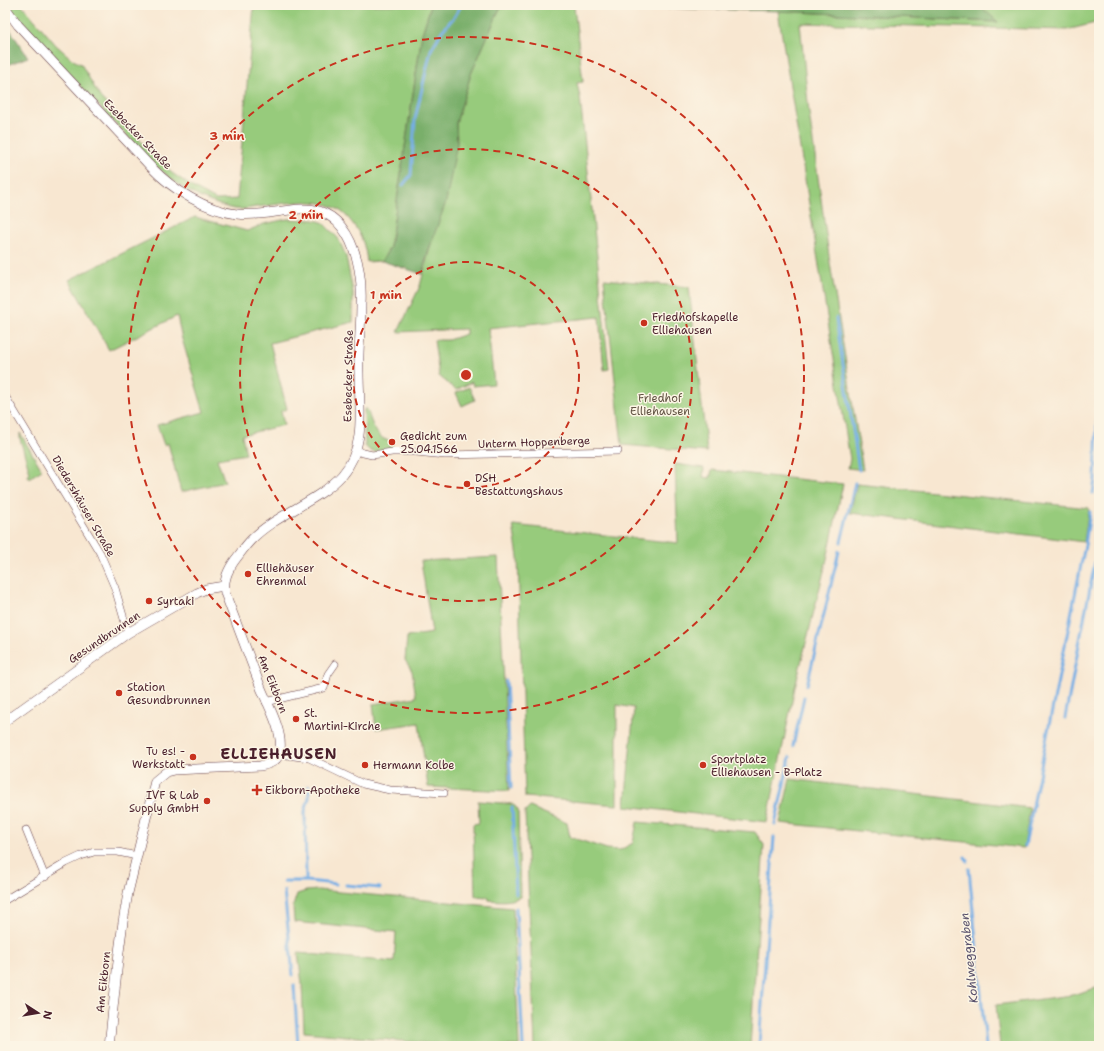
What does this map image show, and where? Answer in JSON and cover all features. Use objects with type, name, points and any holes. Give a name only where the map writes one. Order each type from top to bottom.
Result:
[{"type":"street","name":"Esebecker Straße","points":[[5,7],[18,25],[165,181],[208,205],[230,213],[251,215],[307,209],[327,215],[340,225],[349,237],[355,252],[362,299],[358,372],[360,411],[359,432],[355,451]]},
{"type":"street","name":"Diedershäuser Straße","points":[[5,396],[100,553],[115,588],[128,633]]},
{"type":"street","name":"Unterm Hoppenberge","points":[[355,451],[372,455],[392,452],[416,452],[445,455],[618,450]]},
{"type":"street","points":[[224,586],[227,574],[232,565],[251,540],[332,484],[348,468],[355,451]]},
{"type":"street","name":"Gesundbrunnen","points":[[5,721],[128,633],[197,592],[206,588],[224,586]]},
{"type":"street","name":"Am Eikborn","points":[[109,1046],[118,952],[127,900],[154,783],[161,775],[174,770],[260,766],[273,761],[279,754],[280,745],[275,722],[225,593],[224,586]]},
{"type":"street","points":[[266,702],[324,688],[328,674],[335,664]]},
{"type":"street","points":[[279,754],[309,758],[363,784],[390,790],[444,793]]},
{"type":"street","points":[[26,830],[45,877]]},
{"type":"street","points":[[5,900],[74,859],[94,852],[118,852],[137,856]]},
{"type":"green space","points":[[9,5],[22,5],[56,45],[73,60],[81,64],[100,97],[172,173],[194,188],[216,200],[237,199],[254,5],[431,5],[422,34],[390,247],[382,261],[367,262],[364,244],[357,230],[341,211],[330,206],[319,203],[294,202],[235,209],[209,201],[181,186],[168,177],[134,143],[19,20]]},
{"type":"green space","points":[[431,5],[538,5],[500,8],[471,74],[456,123],[457,143],[446,202],[428,252],[422,274],[382,261],[390,247],[422,34]]},
{"type":"green space","points":[[538,5],[574,6],[583,82],[577,83],[580,97],[609,369],[604,370],[599,317],[488,328],[494,384],[473,386],[472,382],[456,390],[439,376],[434,340],[448,340],[466,334],[466,329],[398,332],[420,286],[457,143],[456,123],[471,74],[500,8]]},
{"type":"green space","points":[[538,5],[979,5],[998,22],[778,11]]},
{"type":"green space","points":[[979,5],[1099,5],[1099,22],[1067,30],[800,23],[809,113],[830,263],[863,470],[848,468],[850,459],[778,11],[997,22]]},
{"type":"green space","points":[[5,22],[28,57],[5,66]]},
{"type":"green space","points":[[195,217],[247,231],[264,224],[287,219],[314,220],[322,222],[338,238],[346,256],[353,292],[353,322],[270,343],[287,409],[281,411],[284,425],[242,435],[246,454],[217,459],[225,482],[181,492],[168,443],[164,445],[157,425],[204,412],[182,339],[177,316],[109,350],[69,280]]},
{"type":"green space","name":"Friedhof Elliehausen","points":[[604,279],[689,287],[707,452],[622,445]]},
{"type":"green space","points":[[469,387],[475,400],[462,406],[456,393]]},
{"type":"green space","points":[[364,409],[367,409],[372,424],[378,434],[386,440],[391,441],[393,446],[391,448],[386,451],[373,452],[365,446]]},
{"type":"green space","points":[[20,433],[42,470],[29,478],[28,476],[30,473],[20,439]]},
{"type":"green space","points":[[675,464],[704,468],[703,477],[710,478],[712,470],[843,484],[827,559],[795,687],[767,822],[625,806],[634,708],[617,705],[617,805],[525,797],[518,557],[513,525],[678,543]]},
{"type":"green space","points":[[857,484],[1089,508],[1084,542],[850,513]]},
{"type":"green space","points":[[498,557],[509,791],[428,787],[419,723],[376,729],[373,704],[416,697],[412,671],[405,660],[407,637],[432,633],[421,561]]},
{"type":"green space","points":[[790,779],[1030,808],[1024,848],[780,823]]},
{"type":"green space","points":[[478,801],[513,804],[518,810],[520,897],[516,899],[497,901],[489,900],[488,897],[475,896],[473,824],[479,823]]},
{"type":"green space","points":[[530,807],[567,823],[570,837],[607,849],[620,850],[633,843],[637,822],[755,832],[764,845],[750,1046],[535,1046],[525,812]]},
{"type":"green space","points":[[318,890],[513,908],[519,1046],[456,1046],[304,1032],[302,984],[298,953],[394,962],[396,932],[294,922],[293,906],[297,894],[306,891]]},
{"type":"green space","points":[[1099,987],[1099,1046],[1000,1046],[996,1005],[1072,995]]},
{"type":"waterway","points":[[403,185],[411,175],[415,119],[431,50],[442,31],[455,16],[461,5]]},
{"type":"waterway","points":[[1096,61],[1099,101]]},
{"type":"waterway","points":[[836,318],[859,470]]},
{"type":"waterway","points":[[1093,493],[1095,479],[1099,367]]},
{"type":"waterway","points":[[841,542],[855,483]]},
{"type":"waterway","points":[[1025,846],[1085,545],[1090,512]]},
{"type":"waterway","points":[[1065,718],[1099,541]]},
{"type":"waterway","points":[[807,685],[839,551]]},
{"type":"waterway","points":[[506,681],[511,788]]},
{"type":"waterway","points":[[793,746],[804,697]]},
{"type":"waterway","points":[[775,824],[790,757]]},
{"type":"waterway","points":[[306,878],[305,811],[309,798],[309,786]]},
{"type":"waterway","points":[[512,807],[516,894]]},
{"type":"waterway","points":[[759,1046],[774,837]]},
{"type":"waterway","name":"Kohlweggraben","points":[[965,857],[968,861]]},
{"type":"waterway","name":"Kohlweggraben","points":[[969,869],[986,1046]]},
{"type":"waterway","points":[[284,881],[307,881],[306,880]]},
{"type":"waterway","points":[[307,881],[336,884]]},
{"type":"waterway","points":[[346,885],[380,888]]},
{"type":"waterway","points":[[284,891],[293,975]]},
{"type":"waterway","points":[[516,908],[523,1046]]},
{"type":"waterway","points":[[294,985],[298,1046]]},
{"type":"place","name":"Friedhofskapelle Elliehausen","points":[[644,323]]},
{"type":"place","name":"Gedicht zum 25.04.1566","points":[[392,442]]},
{"type":"place","name":"DSH Bestattungshaus","points":[[467,484]]},
{"type":"place","name":"Elliehäuser Ehrenmal","points":[[248,574]]},
{"type":"place","name":"Syrtaki","points":[[149,601]]},
{"type":"place","name":"Station Gesundbrunnen","points":[[119,693]]},
{"type":"place","name":"St. Martini-Kirche","points":[[296,719]]},
{"type":"place","name":"Tu es! - Werkstatt","points":[[193,757]]},
{"type":"place","name":"Hermann Kolbe","points":[[365,765]]},
{"type":"place","name":"Sportplatz Elliehausen - B-Platz","points":[[703,765]]},
{"type":"place","name":"Eikborn-Apotheke","points":[[257,790]]},
{"type":"place","name":"IVF & Lab Supply GmbH","points":[[207,801]]},
{"type":"district","name":"ELLIEHAUSEN","points":[[279,754]]}]
